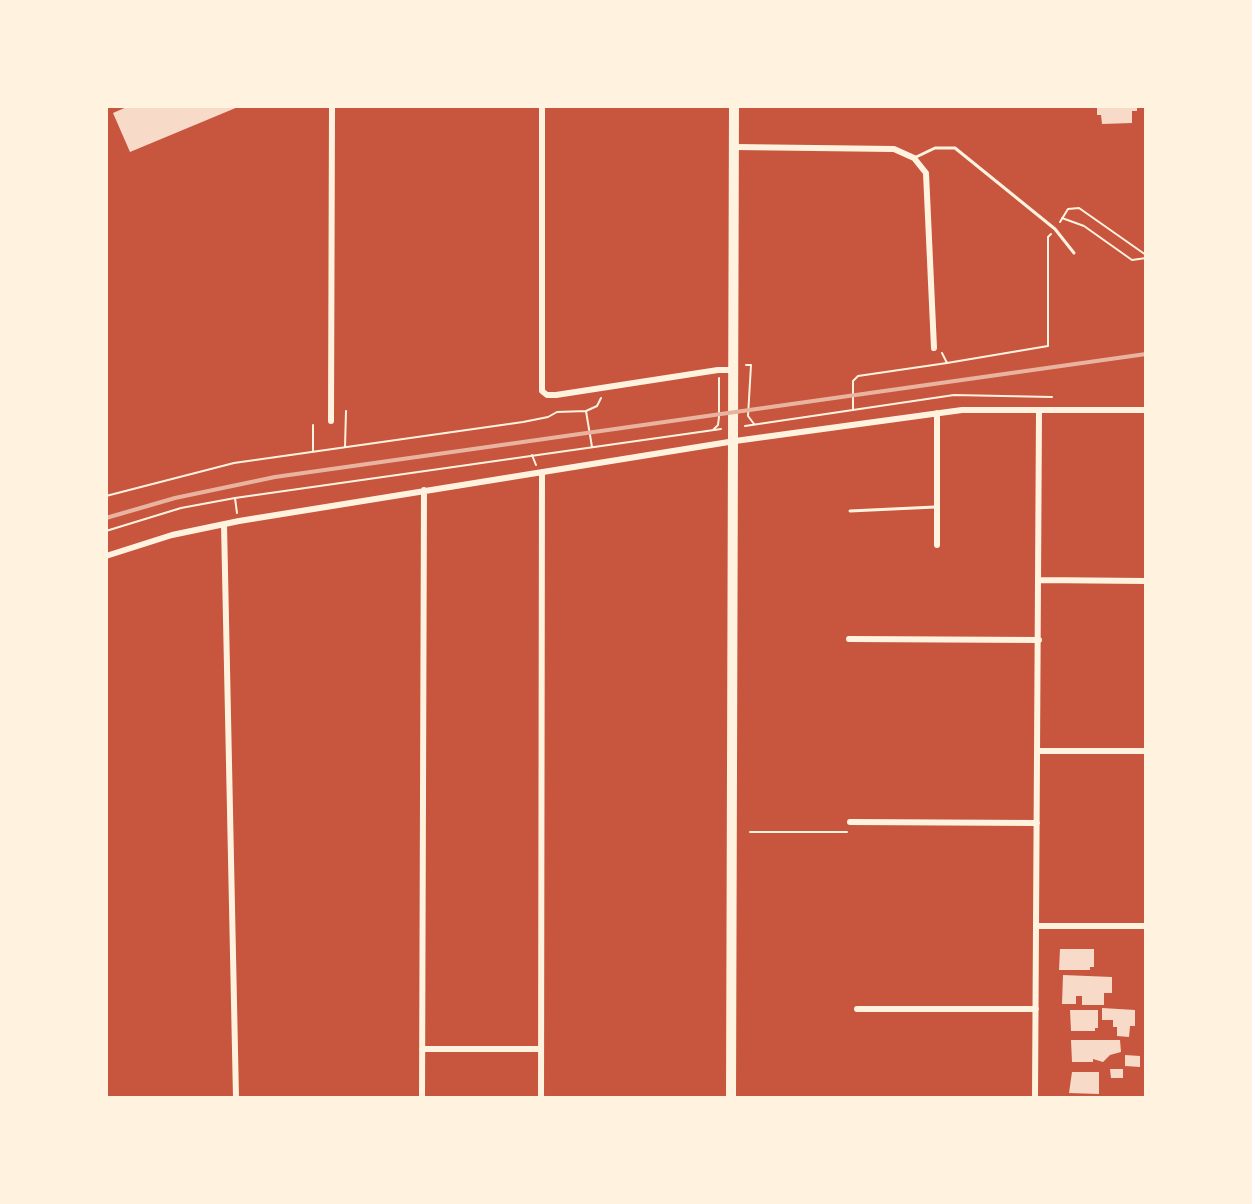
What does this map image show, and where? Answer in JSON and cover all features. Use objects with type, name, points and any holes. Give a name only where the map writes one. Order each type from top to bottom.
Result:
[{"type":"main road","points":[[731,1098],[735,441],[734,106]]},
{"type":"street","points":[[331,421],[332,106]]},
{"type":"street","points":[[542,106],[540,387],[544,393],[556,395],[718,370],[734,372]]},
{"type":"street","points":[[734,147],[894,149],[914,158],[926,173],[934,348]]},
{"type":"street","points":[[106,556],[172,535],[239,521],[735,441],[962,410],[1146,410]]},
{"type":"street","points":[[1035,1098],[1039,410]]},
{"type":"street","points":[[937,413],[937,544]]},
{"type":"street","points":[[541,1098],[542,472]]},
{"type":"street","points":[[422,1098],[424,490]]},
{"type":"street","points":[[225,524],[236,1098]]},
{"type":"street","points":[[1038,580],[1146,581]]},
{"type":"street","points":[[849,639],[1039,640]]},
{"type":"street","points":[[1038,751],[1146,752]]},
{"type":"street","points":[[850,822],[1037,823]]},
{"type":"street","points":[[1037,926],[1146,926]]},
{"type":"street","points":[[857,1009],[1036,1009]]},
{"type":"street","points":[[422,1048],[541,1048]]},
{"type":"lane","points":[[914,158],[935,148],[955,148],[1054,229],[1074,253]]},
{"type":"lane","points":[[850,511],[937,507]]},
{"type":"path","points":[[853,410],[853,381],[858,376],[1048,346],[1048,237],[1068,209],[1079,208],[1146,257]]},
{"type":"path","points":[[1062,218],[1084,226],[1132,260],[1146,257]]},
{"type":"path","points":[[934,348],[946,357],[946,363]]},
{"type":"path","points":[[751,365],[750,420],[754,424]]},
{"type":"path","points":[[713,430],[718,425],[719,417],[719,376]]},
{"type":"path","points":[[106,496],[220,465],[523,422],[548,417],[557,412],[586,411],[597,406],[603,394]]},
{"type":"path","points":[[106,531],[181,508],[235,498],[591,445],[954,395],[1052,397]]},
{"type":"path","points":[[556,402],[557,412]]},
{"type":"path","points":[[345,447],[346,411]]},
{"type":"path","points":[[586,411],[591,445]]},
{"type":"path","points":[[313,425],[313,452]]},
{"type":"path","points":[[235,498],[239,521]]},
{"type":"path","points":[[750,832],[847,832]]},
{"type":"building","points":[[129,106],[238,107],[130,152],[113,113]]},
{"type":"building","points":[[1097,106],[1137,106],[1137,111],[1132,111],[1132,123],[1102,124],[1101,115],[1097,115]]},
{"type":"building","points":[[1060,949],[1094,949],[1094,967],[1090,967],[1090,970],[1059,970]]},
{"type":"building","points":[[1063,975],[1112,977],[1112,993],[1104,993],[1104,1005],[1082,1005],[1082,996],[1076,996],[1076,1004],[1062,1004]]},
{"type":"building","points":[[1102,1008],[1135,1010],[1135,1026],[1130,1026],[1129,1037],[1117,1036],[1117,1027],[1113,1027],[1113,1020],[1102,1020]]},
{"type":"building","points":[[1070,1010],[1098,1010],[1098,1028],[1095,1028],[1095,1031],[1071,1031]]},
{"type":"building","points":[[1071,1040],[1120,1040],[1121,1052],[1110,1055],[1103,1062],[1093,1059],[1093,1062],[1072,1062]]},
{"type":"building","points":[[1125,1055],[1140,1056],[1140,1067],[1125,1066]]},
{"type":"building","points":[[1110,1069],[1123,1069],[1123,1078],[1111,1078]]},
{"type":"building","points":[[1072,1072],[1099,1072],[1099,1094],[1069,1093]]},
{"type":"railway","points":[[106,518],[175,498],[275,477],[1146,354]]}]
